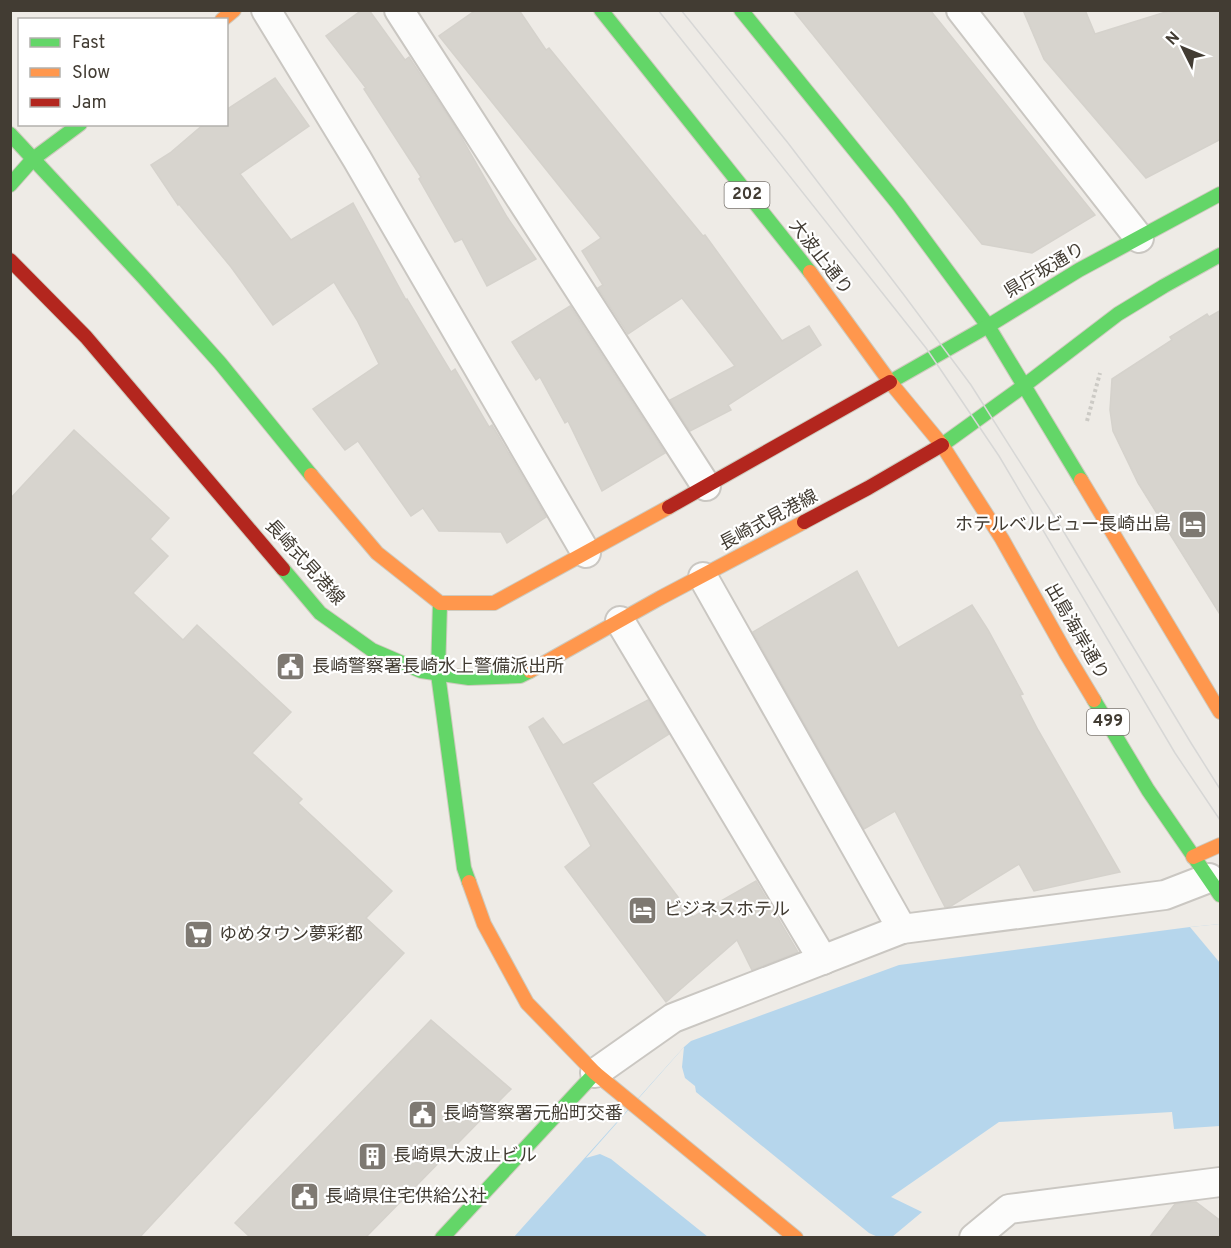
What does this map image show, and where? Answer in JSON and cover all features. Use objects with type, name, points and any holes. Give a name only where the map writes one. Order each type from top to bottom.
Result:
[{"type":"main road","name":"大波止通り","points":[[601,10],[820,285],[890,382],[942,445]]},
{"type":"main road","points":[[741,10],[898,204],[988,326],[1221,712]]},
{"type":"main road","points":[[10,185],[33,159],[77,126]]},
{"type":"main road","points":[[10,134],[220,363],[377,553],[440,603],[494,603],[890,382]]},
{"type":"main road","name":"県庁坂通り","points":[[890,382],[988,326],[1078,270],[1221,194]]},
{"type":"main road","points":[[942,445],[1118,314],[1221,255]]},
{"type":"main road","name":"長崎式見港線","points":[[10,260],[86,337],[320,613],[372,650],[421,672],[469,678],[520,676],[868,489],[942,445]]},
{"type":"main road","name":"出島海岸通り","points":[[942,445],[1002,539],[1067,655],[1148,790],[1208,877]]},
{"type":"main road","points":[[440,603],[438,674],[464,868],[484,924],[527,1003],[595,1073],[796,1238]]},
{"type":"main road","points":[[1208,877],[1221,845]]},
{"type":"main road","points":[[442,1238],[595,1073]]},
{"type":"street","points":[[266,10],[357,159],[586,553]]},
{"type":"street","points":[[399,10],[706,486]]},
{"type":"street","points":[[972,14],[1139,238]]},
{"type":"street","points":[[703,577],[902,929]]},
{"type":"street","points":[[620,621],[823,960]]},
{"type":"street","points":[[595,1073],[673,1018],[902,929],[1165,895],[1208,877]]},
{"type":"street","points":[[974,1238],[1009,1209],[1221,1182]]},
{"type":"path","points":[[1087,423],[1103,364]]},
{"type":"water","points":[[1220,924],[1220,1126],[1174,1129],[1172,1112],[999,1122],[891,1197],[922,1212],[892,1237],[513,1238],[691,1041],[899,965]]},
{"type":"pier","points":[[1220,924],[1220,963],[1190,927]]},
{"type":"pier","points":[[684,1047],[682,1067],[685,1078],[695,1086],[696,1092],[869,1233],[878,1237],[892,1238],[708,1237],[611,1159],[600,1154],[586,1158]]},
{"type":"building","points":[[362,10],[369,10],[405,60],[409,57],[457,130],[507,217],[536,259],[487,286],[462,239],[455,242],[419,179],[421,177],[364,89],[366,88],[326,36]]},
{"type":"building","points":[[476,10],[519,10],[546,50],[549,48],[703,236],[705,235],[782,341],[809,326],[821,345],[728,405],[731,410],[690,431],[670,400],[735,366],[682,298],[628,334],[598,288],[603,285],[582,251],[601,238],[439,36]]},
{"type":"building","points":[[793,10],[930,10],[1095,215],[1032,253],[982,244]]},
{"type":"building","points":[[1023,10],[1085,10],[1095,34],[1172,10],[1221,10],[1221,139],[1146,178],[1044,59]]},
{"type":"building","points":[[275,78],[309,126],[240,174],[291,240],[353,203],[406,300],[451,372],[455,369],[489,427],[492,425],[546,517],[507,543],[501,532],[439,531],[423,508],[411,516],[358,441],[345,450],[313,409],[379,364],[357,320],[334,282],[273,325],[231,267],[178,205],[151,165],[170,153],[202,126],[228,126],[228,109]]},
{"type":"building","points":[[570,306],[665,453],[602,491],[568,421],[565,423],[540,377],[536,380],[512,342]]},
{"type":"building","points":[[1221,310],[1221,616],[1138,483],[1113,431],[1110,410],[1112,379],[1172,340],[1170,337],[1207,314],[1209,317]]},
{"type":"building","name":"ゆめタウン夢彩都","points":[[74,430],[169,518],[150,539],[168,556],[133,593],[183,640],[197,625],[291,712],[252,753],[302,799],[298,803],[392,891],[366,918],[404,953],[139,1238],[10,1238],[10,499]]},
{"type":"building","points":[[857,571],[898,648],[972,605],[1023,694],[1020,695],[1038,730],[1120,872],[1034,891],[1019,864],[951,906],[945,907],[895,811],[864,829],[753,632]]},
{"type":"building","points":[[648,700],[669,734],[592,783],[693,917],[756,881],[798,952],[752,970],[737,940],[666,1002],[565,867],[591,846],[529,727],[543,718],[563,745]]},
{"type":"building","name":"長崎県大波止ビル","points":[[431,1020],[511,1089],[365,1238],[251,1238],[235,1223]]},
{"type":"building","points":[[1196,1202],[1221,1221],[1221,1238],[1149,1238],[1175,1204]]},
{"type":"tram line","points":[[658,10],[926,348],[999,456],[1175,753],[1220,820]]},
{"type":"tram line","points":[[681,10],[788,143],[971,385],[1056,519],[1220,789]]},
{"type":"traffic: fast","points":[[601,10],[810,272]]},
{"type":"traffic: fast","points":[[741,10],[898,204],[988,326],[1081,480]]},
{"type":"traffic: fast","points":[[10,185],[33,159],[77,126]]},
{"type":"traffic: fast","points":[[10,134],[220,363],[311,475]]},
{"type":"traffic: fast","points":[[890,382],[1079,270],[1220,194]]},
{"type":"traffic: fast","points":[[942,445],[1118,314],[1220,255]]},
{"type":"traffic: fast","points":[[283,569],[320,613],[372,650],[421,671],[469,678],[520,676],[530,671]]},
{"type":"traffic: fast","points":[[440,603],[438,674],[464,868],[469,882]]},
{"type":"traffic: fast","points":[[1094,700],[1148,790],[1220,895]]},
{"type":"traffic: fast","points":[[442,1238],[595,1073]]},
{"type":"traffic: slow","points":[[224,18],[234,10]]},
{"type":"traffic: slow","points":[[810,272],[890,382],[942,445],[1002,539],[1094,700]]},
{"type":"traffic: slow","points":[[311,475],[377,553],[440,603],[494,603],[669,507]]},
{"type":"traffic: slow","points":[[1081,480],[1220,712]]},
{"type":"traffic: slow","points":[[530,671],[660,598],[804,522]]},
{"type":"traffic: slow","points":[[1193,857],[1220,845]]},
{"type":"traffic: slow","points":[[469,882],[484,924],[527,1003],[595,1073],[796,1238]]},
{"type":"traffic: jam","points":[[10,260],[86,337],[283,569]]},
{"type":"traffic: jam","points":[[669,507],[890,382]]},
{"type":"traffic: jam","points":[[804,522],[942,445]]},
{"type":"place","name":"ホテルベルビュー長崎出島","points":[[1192,525]]},
{"type":"place","name":"長崎警察署長崎水上警備派出所","points":[[291,667]]},
{"type":"place","name":"ビジネスホテル","points":[[643,910]]},
{"type":"place","name":"ゆめタウン夢彩都","points":[[198,935]]},
{"type":"place","name":"長崎警察署元船町交番","points":[[422,1114]]},
{"type":"place","name":"長崎県大波止ビル","points":[[372,1156]]},
{"type":"place","name":"長崎県住宅供給公社","points":[[304,1197]]}]
